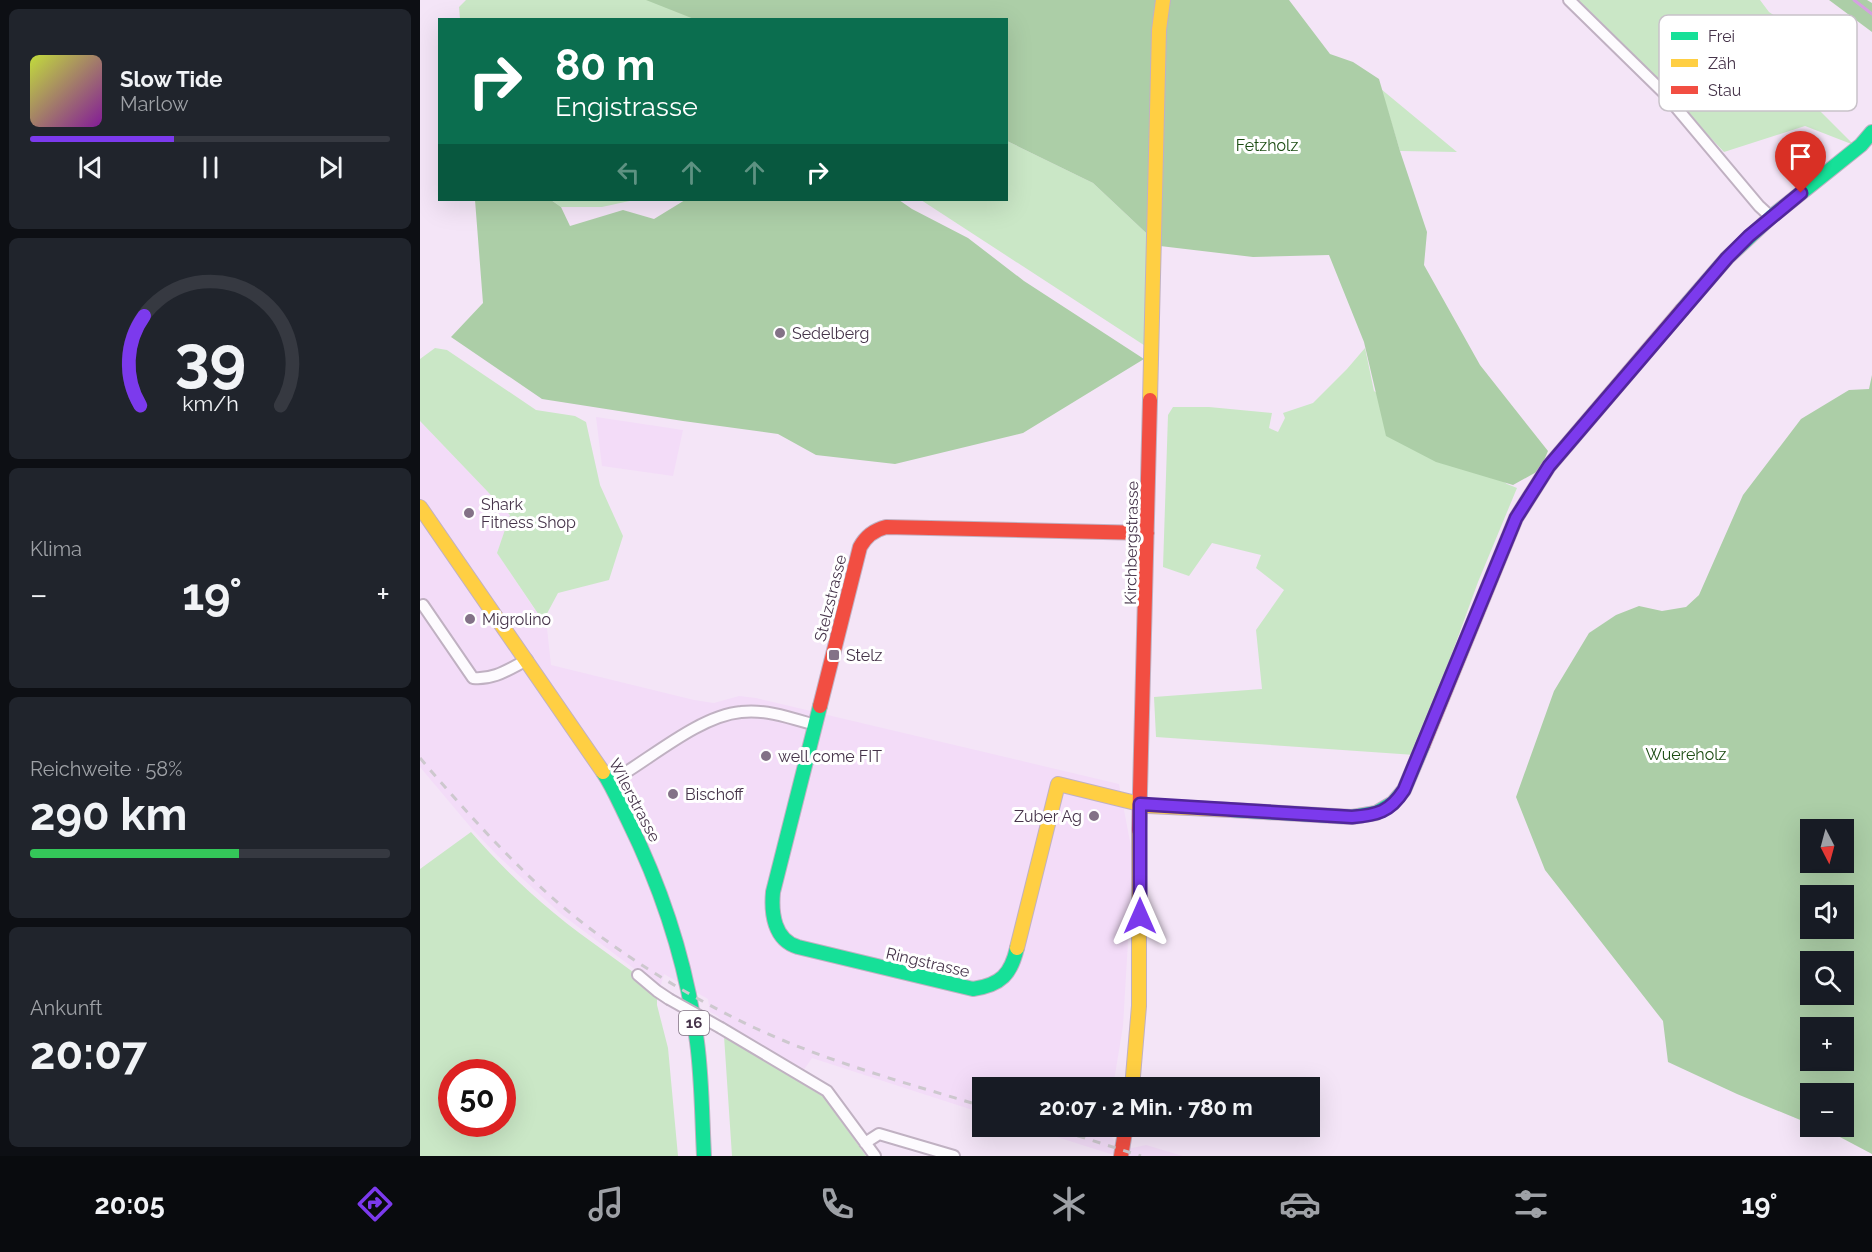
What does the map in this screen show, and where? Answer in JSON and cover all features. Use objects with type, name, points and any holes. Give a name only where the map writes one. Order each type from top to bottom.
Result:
[{"type":"street","name":"Kirchbergstrasse","points":[[1132,1077],[1138,1011],[1140,804],[1153,351],[1159,30],[1163,0]]},
{"type":"street","points":[[1569,0],[1659,87]]},
{"type":"street","points":[[1680,111],[1759,206],[1771,217]]},
{"type":"street","points":[[1140,804],[1352,817],[1372,816],[1386,810],[1398,800],[1516,518],[1549,466],[1727,258],[1771,217],[1861,145],[1872,132]]},
{"type":"street","name":"Wilerstrasse","points":[[420,507],[610,782],[642,848],[665,910],[685,976],[698,1043],[704,1156]]},
{"type":"street","name":"Stelzstrasse","points":[[815,725],[860,547],[866,536],[875,530],[886,527],[1147,533]]},
{"type":"street","points":[[423,605],[473,678],[484,679],[495,676],[527,660]]},
{"type":"street","points":[[610,782],[659,750],[711,720],[723,716],[741,712],[760,712],[815,725]]},
{"type":"street","name":"Ringstrasse","points":[[815,725],[773,892],[771,909],[775,925],[790,944],[818,952],[973,989],[988,987],[1006,975],[1013,964],[1058,784],[1140,804]]},
{"type":"street","points":[[638,975],[669,999],[827,1091],[875,1156]]},
{"type":"street","points":[[865,1143],[879,1134],[954,1156]]},
{"type":"shaded area","points":[[596,417],[683,430],[673,476],[602,466]]},
{"type":"shaded area","points":[[420,421],[510,515],[497,553],[547,628],[551,665],[694,700],[714,703],[739,696],[756,698],[1119,784],[1133,857],[1123,1026],[1115,1077],[972,1077],[972,1110],[812,1058],[803,1071],[724,1024],[718,1016],[710,1012],[708,999],[664,974],[660,988],[561,914],[473,830],[420,767]]},
{"type":"shaded area","points":[[1057,1137],[1112,1137],[1115,1143],[1132,1148],[1146,1145],[1183,1156],[1117,1156]]},
{"type":"green space","points":[[466,0],[648,0],[696,18],[460,18],[459,7]]},
{"type":"green space","name":"Fetzholz","points":[[646,0],[1289,0],[1330,54],[1353,62],[1379,79],[1427,232],[1424,265],[1480,365],[1548,451],[1540,470],[1513,485],[1436,462],[1386,436],[1364,342],[1329,255],[1253,257],[1160,246],[1093,183],[1008,141],[1008,18],[691,18]]},
{"type":"green space","points":[[1578,0],[1760,0],[1774,15],[1659,15],[1659,83]]},
{"type":"green space","points":[[1829,0],[1867,0],[1872,3],[1872,32],[1857,21],[1857,15],[1849,15]]},
{"type":"green space","points":[[1381,89],[1457,152],[1400,151]]},
{"type":"green space","points":[[1685,111],[1820,111],[1854,145],[1805,126],[1724,152]]},
{"type":"green space","points":[[1008,141],[1093,183],[1160,246],[1153,351],[923,201],[1008,201]]},
{"type":"green space","points":[[475,201],[552,201],[561,207],[570,226],[623,210],[654,219],[683,201],[900,201],[968,238],[1024,281],[1144,359],[1023,433],[895,464],[816,455],[778,434],[542,399],[451,337],[483,303]]},
{"type":"green space","points":[[552,201],[629,201],[602,207],[561,207]]},
{"type":"green space","points":[[435,348],[447,350],[536,410],[575,416],[586,422],[600,485],[623,536],[609,580],[558,593],[543,621],[497,553],[510,515],[420,421],[420,359]]},
{"type":"green space","points":[[1365,348],[1374,391],[1507,484],[1517,488],[1478,582],[1415,755],[1156,737],[1154,697],[1262,689],[1256,630],[1284,590],[1256,568],[1261,555],[1212,543],[1189,576],[1163,567],[1168,415],[1173,407],[1209,407],[1272,413],[1269,428],[1278,432],[1285,418],[1283,413],[1313,403]]},
{"type":"green space","name":"Wuereholz","points":[[1872,375],[1872,1154],[1840,1137],[1854,1137],[1854,1083],[1800,1083],[1800,1120],[1668,1062],[1663,1021],[1545,870],[1516,797],[1554,691],[1589,633],[1616,615],[1639,606],[1662,611],[1686,607],[1699,595],[1743,495],[1801,419],[1849,390],[1869,389]]},
{"type":"green space","points":[[471,832],[500,864],[543,904],[657,991],[657,1005],[668,1048],[678,1156],[420,1156],[420,869]]},
{"type":"green space","points":[[724,1036],[824,1097],[866,1156],[732,1156]]},
{"type":"waterway","points":[[1854,0],[1872,14]]},
{"type":"railway","points":[[420,758],[481,827],[547,893],[595,932],[673,985],[728,1015],[783,1040],[867,1071],[972,1103]]},
{"type":"railway","points":[[1081,1137],[1141,1156]]},
{"type":"traffic: fast","points":[[1682,310],[1727,258],[1771,217],[1861,145],[1872,132]]},
{"type":"traffic: fast","points":[[820,706],[773,892],[774,917],[779,932],[790,943],[798,947],[973,989],[991,985],[1003,977],[1012,965],[1017,948]]},
{"type":"traffic: fast","points":[[1231,810],[1352,817],[1376,813],[1393,803],[1404,790],[1423,745]]},
{"type":"traffic: fast","points":[[603,772],[652,873],[680,957],[697,1042],[704,1156]]},
{"type":"traffic: slow","points":[[1150,400],[1159,30],[1163,0]]},
{"type":"traffic: slow","points":[[420,507],[603,772]]},
{"type":"traffic: slow","points":[[1017,948],[1058,784],[1148,806],[1231,810]]},
{"type":"traffic: slow","points":[[1133,1077],[1139,1006],[1139,830]]},
{"type":"traffic: jam","points":[[1423,745],[1516,518],[1549,466],[1682,310]]},
{"type":"traffic: jam","points":[[1139,830],[1150,400]]},
{"type":"traffic: jam","points":[[820,706],[860,547],[874,532],[886,527],[1147,533]]},
{"type":"traffic: jam","points":[[1121,1156],[1124,1137]]},
{"type":"place","name":"Sedelberg","points":[[780,333]]},
{"type":"place","name":"Shark Fitness Shop","points":[[469,513]]},
{"type":"place","name":"Migrolino","points":[[470,619]]},
{"type":"place","name":"Stelz","points":[[834,655]]},
{"type":"place","name":"well come FIT","points":[[766,756]]},
{"type":"place","name":"Bischoff","points":[[673,794]]},
{"type":"place","name":"Zuber Ag","points":[[1094,816]]},
{"type":"route","points":[[1140,916],[1140,804],[1352,817],[1372,816],[1386,810],[1398,800],[1516,518],[1549,466],[1727,258],[1749,236],[1801,193]]}]
